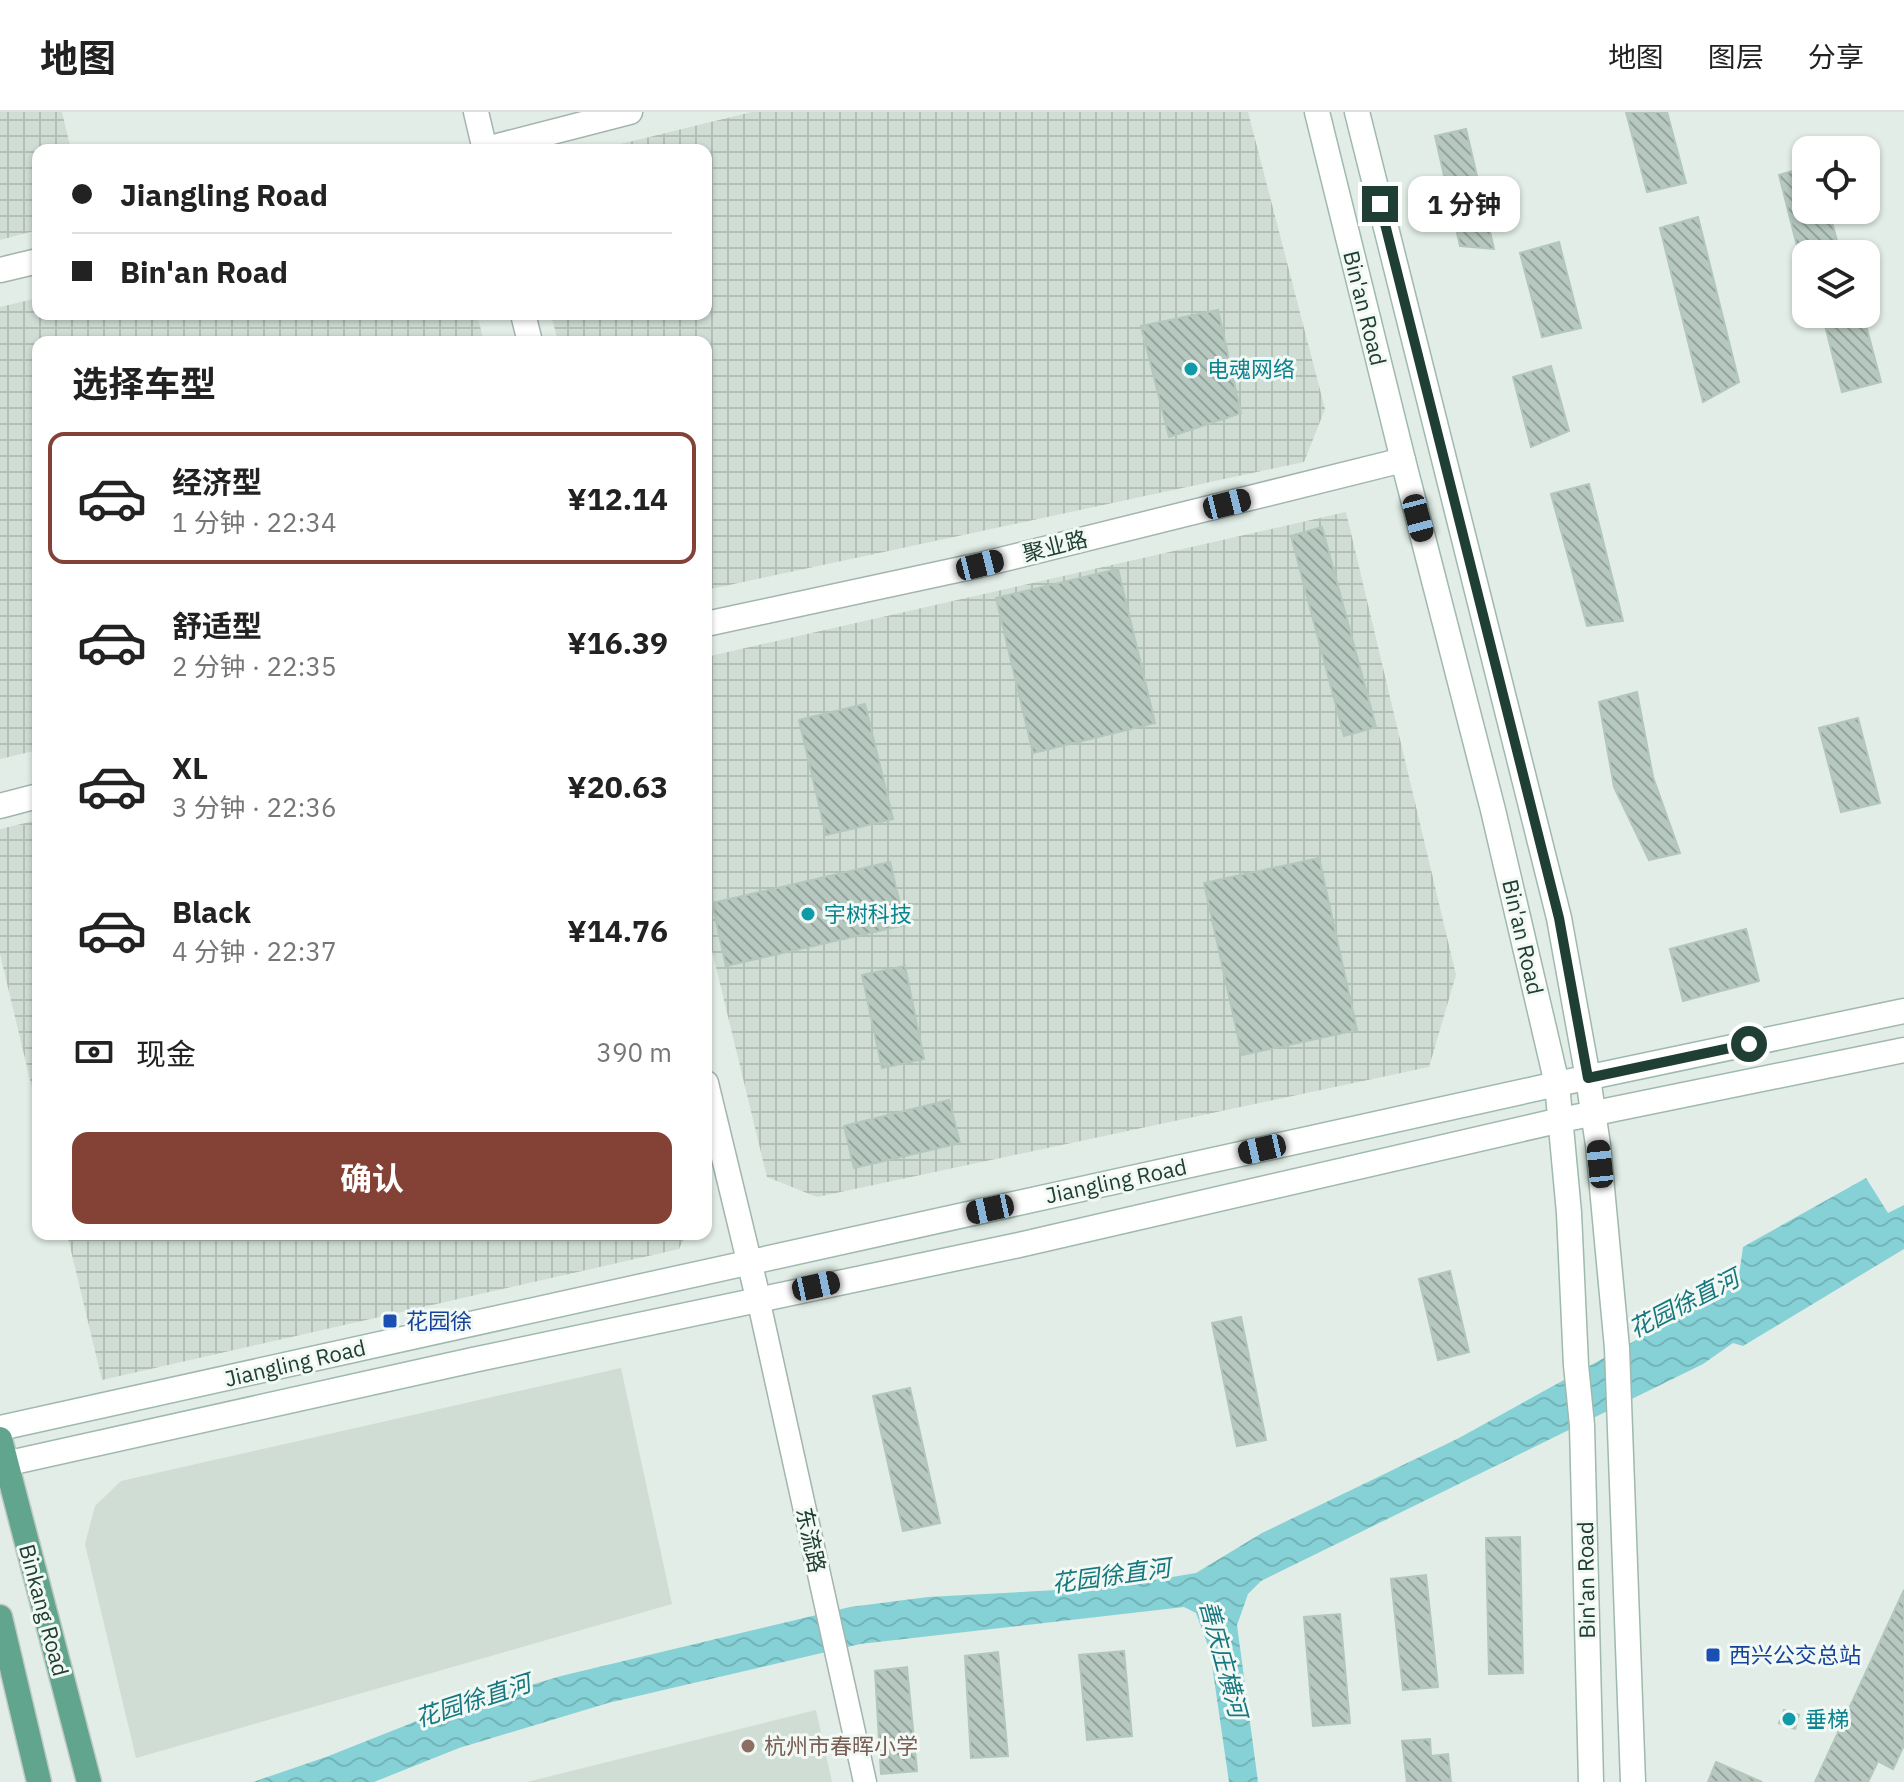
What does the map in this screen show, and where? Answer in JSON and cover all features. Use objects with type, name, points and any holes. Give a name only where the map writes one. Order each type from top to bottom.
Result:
[{"type":"main road","points":[[476,112],[483,144]]},
{"type":"main road","points":[[507,144],[630,112]]},
{"type":"main road","name":"Bin'an Road","points":[[1317,112],[1493,810],[1557,1084],[1569,1213],[1582,1425],[1591,1782]]},
{"type":"main road","name":"Bin'an Road","points":[[1357,112],[1559,918],[1588,1078],[1617,1348],[1633,1782]]},
{"type":"main road","points":[[0,270],[32,262]]},
{"type":"main road","name":"聚业路","points":[[712,623],[980,565],[1403,460]]},
{"type":"main road","points":[[0,806],[32,798]]},
{"type":"main road","name":"Jiangling Road","points":[[0,1428],[1557,1084],[1904,1011]]},
{"type":"main road","name":"Jiangling Road","points":[[3,1464],[758,1298],[1019,1245],[1561,1120],[1904,1050]]},
{"type":"main road","points":[[712,1109],[758,1298]]},
{"type":"main road","name":"Binkang Road","points":[[0,1439],[3,1464],[89,1782]]},
{"type":"main road","name":"Binkang Road","points":[[0,1617],[39,1782]]},
{"type":"street","name":"东流路","points":[[758,1298],[865,1782]]},
{"type":"shaded area","points":[[0,112],[62,112],[70,144],[32,144],[32,232],[0,240]]},
{"type":"shaded area","points":[[752,112],[1248,112],[1325,409],[1304,462],[712,589],[712,336],[556,336],[552,320],[712,320],[712,144],[621,144]]},
{"type":"shaded area","points":[[32,299],[32,320],[478,320],[482,336],[32,336],[32,751],[0,759],[0,307]]},
{"type":"shaded area","points":[[1346,512],[1456,975],[1429,1067],[817,1197],[767,1177],[712,951],[712,656]]},
{"type":"shaded area","points":[[32,821],[32,1088],[0,954],[0,829]]},
{"type":"shaded area","points":[[68,1240],[683,1240],[679,1249],[102,1380]]},
{"type":"shaded area","points":[[621,1368],[672,1604],[136,1758],[85,1544],[95,1506],[121,1481]]},
{"type":"shaded area","name":"杭州市春晖小学","points":[[816,1710],[832,1782],[527,1782]]},
{"type":"water","name":"善庆庄横河","points":[[1866,1178],[1888,1213],[1904,1205],[1904,1249],[1743,1346],[1733,1343],[1703,1364],[1261,1581],[1248,1594],[1237,1625],[1258,1782],[1229,1782],[1210,1651],[1196,1613],[1184,1607],[860,1644],[608,1703],[459,1748],[374,1782],[253,1782],[432,1715],[561,1676],[850,1607],[928,1597],[1113,1587],[1196,1573],[1262,1533],[1459,1438],[1738,1284],[1743,1247]]},
{"type":"building","points":[[1626,112],[1667,112],[1686,183],[1647,192]]},
{"type":"building","points":[[1466,129],[1494,249],[1460,246],[1435,136]]},
{"type":"building","points":[[1792,171],[1792,224],[1833,224],[1837,240],[1795,240],[1779,175]]},
{"type":"building","points":[[1698,217],[1739,382],[1703,402],[1660,228]]},
{"type":"building","points":[[1559,242],[1581,328],[1542,337],[1520,253]]},
{"type":"building","name":"电魂网络","points":[[1218,310],[1241,413],[1169,437],[1141,326]]},
{"type":"building","points":[[1826,328],[1867,328],[1881,382],[1842,392]]},
{"type":"building","points":[[1551,366],[1569,431],[1531,447],[1513,377]]},
{"type":"building","points":[[1589,484],[1623,621],[1587,626],[1551,494]]},
{"type":"building","points":[[1322,527],[1376,727],[1344,736],[1291,536]]},
{"type":"building","points":[[1118,569],[1155,723],[1033,753],[996,598]]},
{"type":"building","points":[[1637,692],[1653,777],[1680,853],[1649,860],[1614,787],[1599,702]]},
{"type":"building","points":[[865,704],[893,819],[826,835],[799,720]]},
{"type":"building","points":[[1858,718],[1880,803],[1841,812],[1819,728]]},
{"type":"building","points":[[1319,858],[1357,1030],[1242,1055],[1204,883]]},
{"type":"building","name":"宇树科技","points":[[890,862],[905,925],[726,966],[712,903]]},
{"type":"building","points":[[1746,929],[1759,981],[1683,1001],[1670,949]]},
{"type":"building","points":[[905,966],[924,1059],[882,1068],[862,975]]},
{"type":"building","points":[[949,1100],[960,1143],[854,1168],[844,1126]]},
{"type":"building","points":[[1450,1271],[1469,1352],[1438,1360],[1419,1279]]},
{"type":"building","points":[[1241,1317],[1266,1440],[1237,1446],[1212,1323]]},
{"type":"building","points":[[910,1388],[940,1523],[903,1531],[873,1396]]},
{"type":"building","points":[[1520,1537],[1523,1673],[1489,1674],[1486,1538]]},
{"type":"building","points":[[1426,1575],[1438,1687],[1403,1690],[1391,1579]]},
{"type":"building","points":[[1904,1590],[1904,1745],[1893,1769],[1878,1761],[1868,1782],[1815,1782]]},
{"type":"building","points":[[1340,1614],[1350,1723],[1313,1726],[1304,1617]]},
{"type":"building","points":[[1124,1651],[1132,1736],[1087,1740],[1079,1655]]},
{"type":"building","points":[[998,1652],[1008,1756],[971,1758],[965,1656]]},
{"type":"building","points":[[907,1667],[917,1771],[881,1774],[875,1671]]},
{"type":"building","name":"垂梯","points":[[1784,1710],[1799,1715],[1795,1729],[1779,1723]]},
{"type":"building","points":[[1430,1739],[1431,1756],[1448,1754],[1451,1782],[1407,1782],[1402,1741]]},
{"type":"building","points":[[1716,1762],[1762,1782],[1708,1782]]},
{"type":"place","name":"电魂网络","points":[[1191,369]]},
{"type":"place","name":"宇树科技","points":[[808,914]]},
{"type":"place","name":"花园徐","points":[[390,1321]]},
{"type":"place","name":"西兴公交总站","points":[[1713,1655]]},
{"type":"place","name":"垂梯","points":[[1789,1719]]},
{"type":"place","name":"杭州市春晖小学","points":[[748,1746]]},
{"type":"route","points":[[1380,204],[1559,918],[1588,1078],[1749,1044]]},
{"type":"water label","name":"花园徐直河","points":[[1684,1304]]},
{"type":"water label","name":"花园徐直河","points":[[1111,1576]]},
{"type":"water label","name":"花园徐直河","points":[[473,1701]]}]
